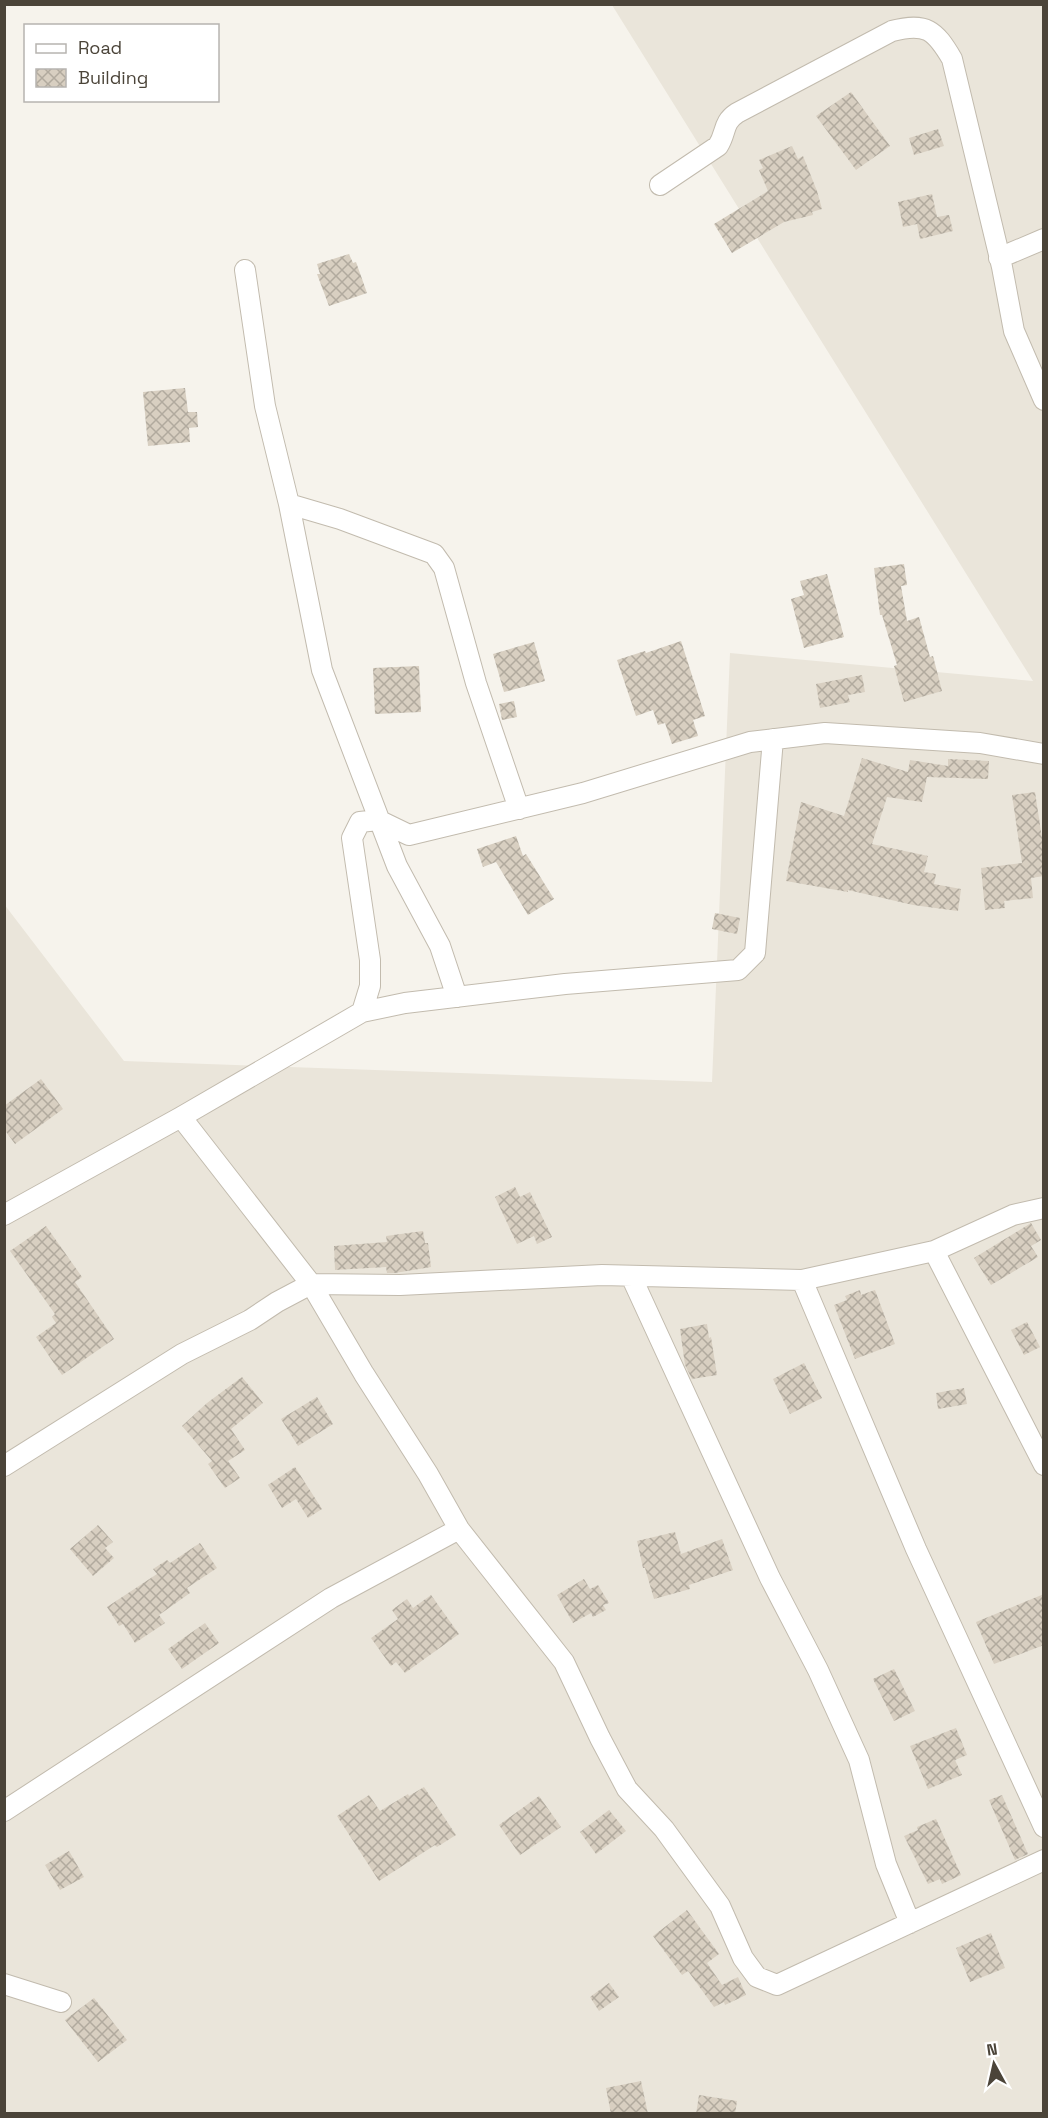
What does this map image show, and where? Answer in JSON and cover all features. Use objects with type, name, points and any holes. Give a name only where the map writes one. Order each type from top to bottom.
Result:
[{"type":"street","points":[[660,185],[718,146],[724,138],[725,126],[729,118],[737,113],[892,31],[910,26],[927,29],[940,39],[952,59],[1014,331],[1044,400]]},
{"type":"street","points":[[999,258],[1044,239]]},
{"type":"street","points":[[245,270],[265,406],[289,504],[322,670],[397,866],[440,946],[457,996]]},
{"type":"street","points":[[289,504],[340,519],[434,554],[444,568],[476,683],[519,809]]},
{"type":"street","points":[[362,1012],[370,986],[370,960],[352,838],[360,822],[378,820],[409,835],[583,793],[750,742],[773,739],[825,734],[980,743],[1044,753]]},
{"type":"street","points":[[4,1215],[181,1117],[362,1012],[457,996],[565,984],[738,970],[755,953],[773,739]]},
{"type":"street","points":[[181,1117],[311,1284],[364,1374],[428,1474],[459,1529],[564,1662],[627,1789],[664,1829],[720,1906],[743,1958],[757,1977],[777,1985],[1044,1860]]},
{"type":"street","points":[[4,1466],[182,1354],[250,1320],[311,1284],[400,1285],[602,1275],[802,1280],[934,1251],[1013,1215],[1044,1208]]},
{"type":"street","points":[[934,1251],[1044,1465]]},
{"type":"street","points":[[631,1276],[770,1578],[818,1670],[859,1760],[886,1864],[910,1923]]},
{"type":"street","points":[[802,1280],[916,1549],[1044,1827]]},
{"type":"street","points":[[4,1811],[331,1598],[459,1529]]},
{"type":"street","points":[[4,1984],[61,2002]]},
{"type":"shaded area","points":[[612,5],[1043,5],[1043,2113],[5,2113],[4,904],[124,1061],[712,1082],[730,653],[1033,681]]},
{"type":"building","points":[[851,92],[890,146],[856,170],[816,116]]},
{"type":"building","points":[[938,129],[944,146],[914,155],[909,138]]},
{"type":"building","points":[[792,146],[798,159],[803,156],[822,209],[812,212],[813,215],[784,222],[732,253],[714,224],[768,191],[759,170],[763,168],[759,160]]},
{"type":"building","points":[[932,194],[937,217],[949,215],[953,231],[920,239],[917,224],[903,227],[898,202]]},
{"type":"building","points":[[349,254],[353,263],[356,262],[367,293],[329,306],[317,274],[320,274],[317,264]]},
{"type":"building","points":[[185,388],[188,412],[197,412],[198,427],[189,428],[190,442],[148,446],[143,392]]},
{"type":"building","points":[[904,564],[907,585],[901,586],[907,621],[919,617],[942,691],[904,702],[894,666],[897,665],[882,615],[880,615],[874,568]]},
{"type":"building","points":[[827,574],[844,637],[804,648],[791,599],[804,595],[800,581]]},
{"type":"building","points":[[681,641],[705,716],[693,720],[698,736],[672,744],[665,723],[658,725],[653,710],[636,716],[617,660]]},
{"type":"building","points":[[534,642],[545,681],[504,692],[493,654]]},
{"type":"building","points":[[419,666],[421,712],[375,714],[373,668]]},
{"type":"building","points":[[862,675],[865,692],[848,695],[850,702],[820,708],[816,684]]},
{"type":"building","points":[[514,701],[517,717],[502,720],[499,704]]},
{"type":"building","points":[[862,758],[908,772],[910,760],[948,766],[948,759],[989,761],[988,779],[927,777],[922,802],[887,797],[872,844],[928,856],[924,872],[936,874],[934,884],[961,889],[958,911],[913,905],[848,890],[848,892],[786,881],[801,802],[844,816]]},
{"type":"building","points":[[1035,792],[1042,838],[1044,838],[1044,876],[1031,878],[1033,898],[1004,901],[1005,908],[985,910],[981,868],[1022,863],[1012,795]]},
{"type":"building","points":[[516,836],[523,856],[526,854],[554,899],[528,915],[496,862],[483,867],[477,849]]},
{"type":"building","points":[[715,913],[740,918],[737,934],[712,929]]},
{"type":"building","points":[[41,1079],[63,1109],[15,1144],[4,1129],[4,1106]]},
{"type":"building","points":[[515,1187],[520,1197],[530,1192],[552,1237],[537,1244],[534,1236],[517,1244],[495,1197]]},
{"type":"building","points":[[1031,1223],[1041,1240],[1031,1246],[1038,1257],[991,1285],[974,1258]]},
{"type":"building","points":[[46,1226],[82,1277],[75,1282],[114,1339],[62,1375],[36,1337],[56,1323],[52,1317],[55,1314],[10,1251]]},
{"type":"building","points":[[423,1231],[425,1243],[428,1243],[431,1267],[395,1273],[387,1273],[386,1267],[335,1270],[334,1246],[387,1242],[386,1236]]},
{"type":"building","points":[[860,1290],[861,1295],[875,1290],[895,1344],[855,1359],[834,1305],[847,1300],[845,1296]]},
{"type":"building","points":[[1027,1322],[1040,1347],[1024,1355],[1011,1330]]},
{"type":"building","points":[[707,1324],[717,1375],[692,1379],[685,1365],[680,1329]]},
{"type":"building","points":[[804,1363],[822,1398],[790,1414],[773,1379]]},
{"type":"building","points":[[242,1377],[263,1403],[231,1429],[245,1450],[228,1461],[240,1478],[225,1488],[208,1464],[212,1461],[182,1426],[207,1403]]},
{"type":"building","points":[[964,1388],[967,1404],[938,1409],[936,1393]]},
{"type":"building","points":[[317,1397],[333,1424],[298,1446],[281,1419]]},
{"type":"building","points":[[295,1467],[322,1509],[308,1518],[296,1499],[282,1508],[268,1485]]},
{"type":"building","points":[[98,1525],[113,1542],[105,1548],[114,1558],[93,1576],[70,1549]]},
{"type":"building","points":[[675,1532],[681,1554],[722,1539],[733,1570],[689,1585],[690,1589],[654,1599],[645,1568],[643,1568],[637,1541]]},
{"type":"building","points":[[200,1543],[217,1568],[187,1588],[190,1593],[159,1615],[165,1623],[135,1643],[123,1624],[119,1626],[107,1607],[157,1574],[153,1569],[167,1560],[170,1563]]},
{"type":"building","points":[[584,1579],[590,1589],[598,1585],[609,1603],[603,1605],[606,1610],[593,1617],[591,1613],[573,1623],[557,1595]]},
{"type":"building","points":[[1044,1594],[1044,1645],[994,1664],[976,1622]]},
{"type":"building","points":[[431,1595],[459,1634],[405,1673],[396,1662],[391,1666],[371,1638],[398,1619],[392,1610],[407,1599],[413,1608]]},
{"type":"building","points":[[205,1623],[219,1643],[182,1669],[168,1649]]},
{"type":"building","points":[[894,1669],[915,1711],[894,1721],[873,1679]]},
{"type":"building","points":[[956,1728],[967,1755],[955,1760],[962,1775],[928,1789],[910,1746]]},
{"type":"building","points":[[424,1787],[456,1835],[437,1847],[435,1845],[379,1881],[337,1816],[369,1795],[380,1811]]},
{"type":"building","points":[[1002,1795],[1028,1854],[1015,1860],[989,1800]]},
{"type":"building","points":[[539,1796],[561,1827],[520,1855],[499,1825]]},
{"type":"building","points":[[609,1810],[626,1831],[596,1854],[580,1832]]},
{"type":"building","points":[[936,1819],[961,1875],[942,1884],[940,1879],[928,1884],[904,1836],[918,1830],[917,1827]]},
{"type":"building","points":[[69,1851],[84,1877],[60,1890],[45,1865]]},
{"type":"building","points":[[687,1910],[719,1954],[707,1963],[722,1985],[738,1977],[746,1995],[725,2005],[724,2002],[714,2007],[688,1971],[682,1975],[653,1936]]},
{"type":"building","points":[[991,1933],[1005,1968],[970,1982],[956,1948]]},
{"type":"building","points":[[609,1983],[619,1997],[599,2011],[590,1997]]},
{"type":"building","points":[[94,1998],[127,2040],[98,2062],[65,2020]]},
{"type":"building","points":[[641,2081],[648,2114],[611,2114],[606,2088]]},
{"type":"building","points":[[699,2095],[737,2101],[735,2114],[696,2114]]}]
